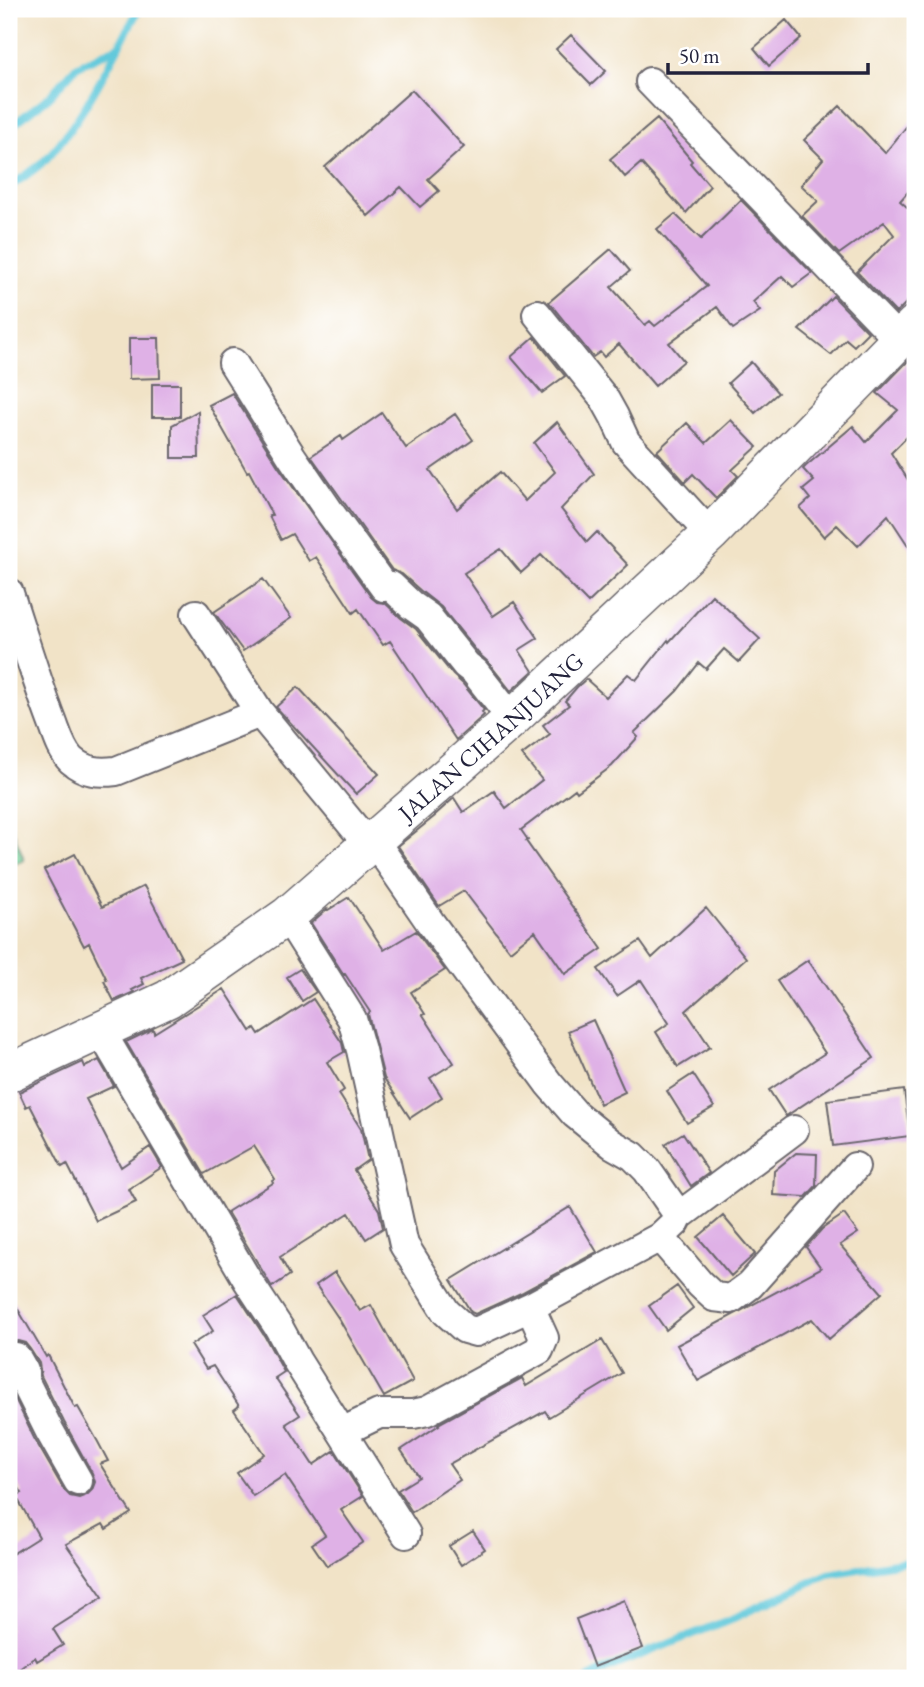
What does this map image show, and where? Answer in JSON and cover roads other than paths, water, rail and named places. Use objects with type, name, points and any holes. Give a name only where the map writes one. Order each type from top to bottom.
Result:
[{"type":"main road","name":"JALAN CIHANJUANG","points":[[9,1073],[168,999],[288,916],[512,719],[710,534],[907,332]]},
{"type":"street","points":[[650,82],[907,332]]},
{"type":"street","points":[[537,314],[604,398],[626,442],[710,534]]},
{"type":"street","points":[[233,363],[331,514],[384,587],[391,586],[428,617],[512,719]]},
{"type":"street","points":[[9,593],[59,741],[69,758],[83,768],[97,773],[116,771],[260,713]]},
{"type":"street","points":[[195,614],[260,713],[371,842],[549,1084],[575,1114],[612,1144],[633,1156],[647,1170],[679,1216]]},
{"type":"street","points":[[288,916],[352,1019],[404,1245],[446,1312],[465,1329],[476,1332],[530,1307],[660,1237],[679,1216],[794,1130]]},
{"type":"street","points":[[100,1030],[297,1362],[406,1534]]},
{"type":"street","points":[[660,1237],[699,1284],[714,1297],[731,1299],[750,1285],[855,1167]]},
{"type":"street","points":[[342,1432],[379,1415],[413,1414],[427,1410],[539,1350],[544,1338],[530,1307]]},
{"type":"street","points":[[9,1360],[16,1357],[24,1371],[24,1380],[78,1481]]},
{"type":"waterway","points":[[9,187],[48,157],[75,123],[139,9]]},
{"type":"waterway","points":[[9,128],[49,97],[76,67],[117,47]]},
{"type":"waterway","points":[[589,1678],[736,1617],[828,1574],[915,1560]]}]
